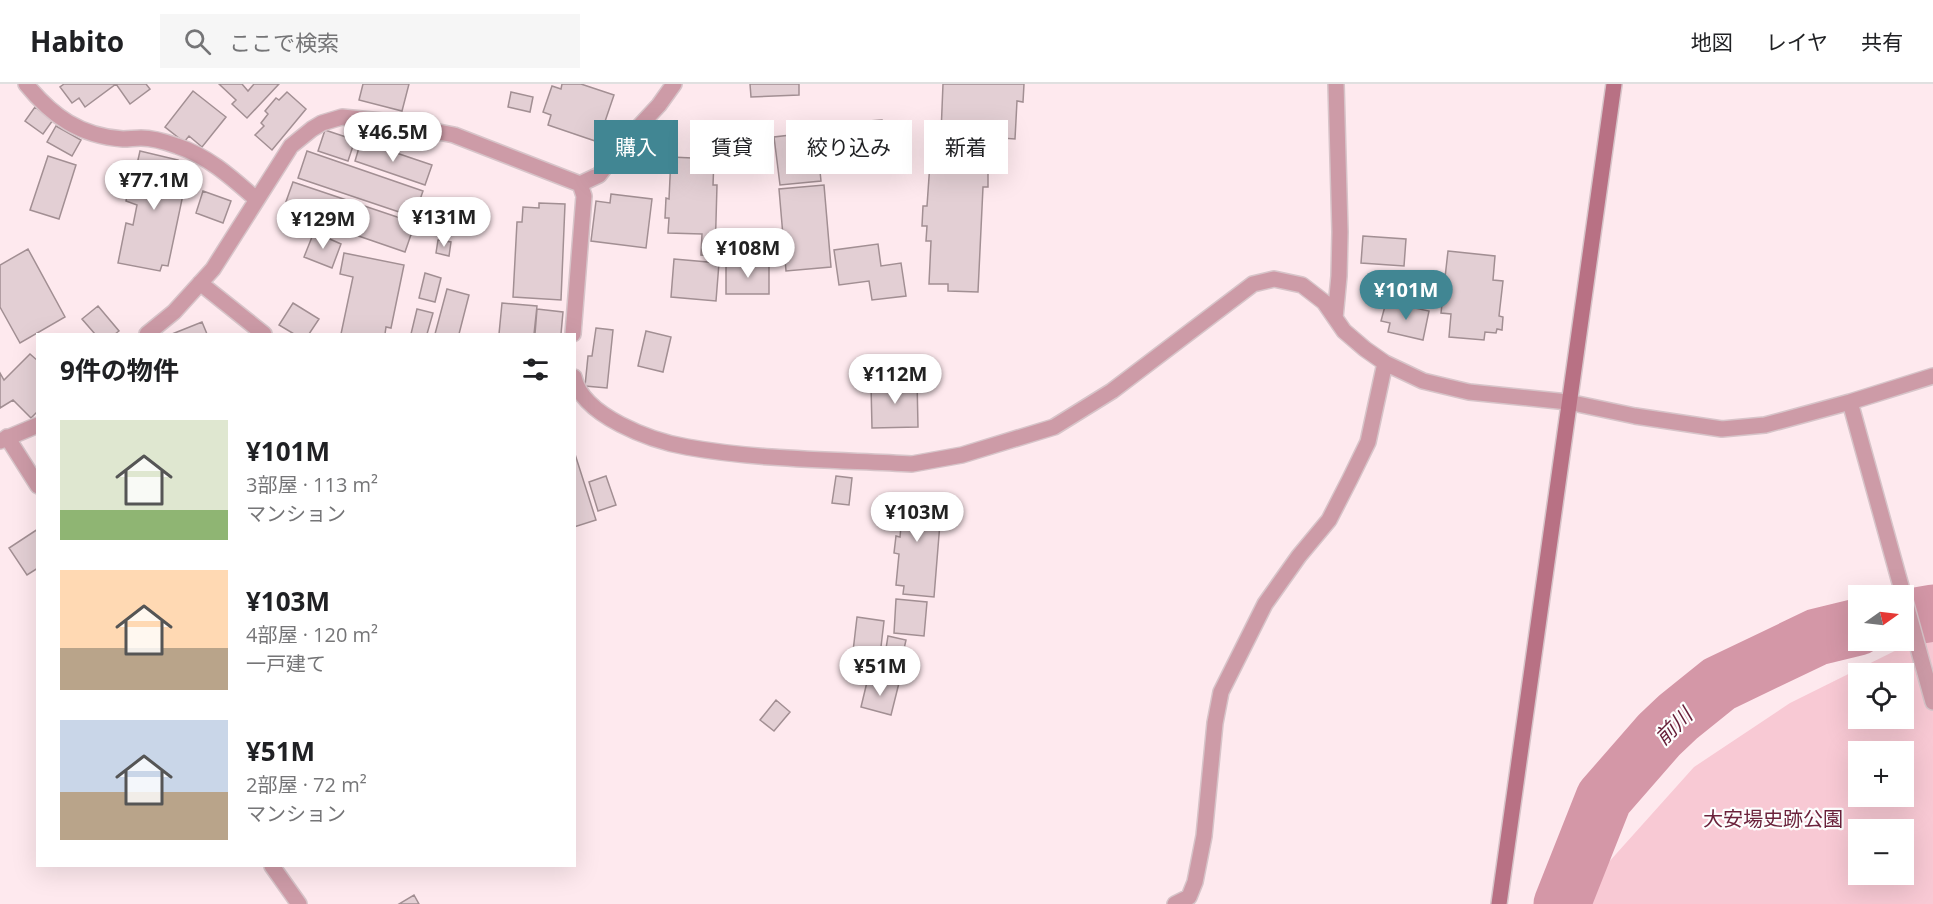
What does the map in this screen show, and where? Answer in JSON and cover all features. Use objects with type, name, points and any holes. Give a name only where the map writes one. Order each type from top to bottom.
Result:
[{"type":"street","points":[[26,84],[57,116],[76,128],[98,135],[124,139],[143,138],[198,154],[231,177],[256,199]]},
{"type":"street","points":[[148,333],[174,312],[213,269],[291,146],[322,123],[342,117],[381,121],[454,135],[580,184],[599,175],[674,84]]},
{"type":"street","points":[[1335,318],[1340,276],[1336,84]]},
{"type":"street","points":[[1499,904],[1614,84]]},
{"type":"street","points":[[573,333],[584,196],[580,184]]},
{"type":"street","points":[[576,385],[588,402],[613,420],[642,433],[686,447],[750,455],[912,464],[962,455],[1054,427],[1112,391],[1253,284],[1274,279],[1302,285],[1324,302],[1344,331],[1385,363],[1423,381],[1469,392],[1568,402],[1635,416],[1722,429],[1765,425],[1933,376]]},
{"type":"street","points":[[200,283],[263,333]]},
{"type":"street","points":[[1184,902],[1195,882],[1201,855],[1215,723],[1221,692],[1265,604],[1299,556],[1329,520],[1350,479],[1368,442],[1385,363]]},
{"type":"street","points":[[1850,402],[1933,702]]},
{"type":"street","points":[[36,426],[4,439],[36,483]]},
{"type":"street","points":[[273,867],[299,904]]},
{"type":"green space","name":"大安場史跡公園","points":[[1933,632],[1933,904],[1588,904],[1599,873],[1694,767],[1790,703],[1848,674],[1848,729],[1914,729],[1914,663],[1871,663],[1895,651],[1914,651],[1914,641]]},
{"type":"building","points":[[64,84],[116,84],[85,107],[79,98],[72,103],[60,87]]},
{"type":"building","points":[[116,84],[146,84],[150,89],[130,104]]},
{"type":"building","points":[[219,84],[242,84],[248,91],[254,84],[279,84],[247,118],[232,104],[236,100]]},
{"type":"building","points":[[363,84],[409,84],[402,111],[359,100]]},
{"type":"building","points":[[562,84],[581,84],[614,95],[605,120],[594,120],[594,141],[548,125],[551,115],[543,112],[552,86],[561,89]]},
{"type":"building","points":[[750,84],[799,84],[799,95],[751,97]]},
{"type":"building","points":[[943,84],[1024,84],[1023,102],[1017,101],[1015,139],[1008,138],[1008,120],[942,120]]},
{"type":"building","points":[[193,91],[226,117],[202,147],[189,136],[184,142],[165,127]]},
{"type":"building","points":[[287,92],[306,109],[272,150],[255,135],[264,126],[261,123],[268,114],[265,111],[276,98],[279,100]]},
{"type":"building","points":[[511,92],[533,97],[530,112],[508,107]]},
{"type":"building","points":[[35,107],[53,120],[43,134],[25,121]]},
{"type":"building","points":[[56,126],[81,140],[72,156],[47,142]]},
{"type":"building","points":[[325,130],[355,140],[348,161],[318,151]]},
{"type":"building","points":[[786,136],[786,174],[820,174],[821,181],[780,185],[774,137]]},
{"type":"building","points":[[361,141],[432,165],[425,185],[355,161]]},
{"type":"building","points":[[140,151],[178,160],[177,163],[189,166],[168,266],[162,265],[160,271],[118,263],[126,223],[133,225],[137,205],[126,201]]},
{"type":"building","points":[[307,151],[423,191],[414,217],[298,178]]},
{"type":"building","points":[[48,156],[76,165],[59,219],[30,210]]},
{"type":"building","points":[[678,157],[690,158],[690,174],[713,174],[713,185],[717,185],[715,256],[701,255],[702,234],[668,233],[669,218],[665,218],[666,198],[669,199],[670,174],[678,174]]},
{"type":"building","points":[[929,174],[988,174],[988,187],[983,187],[978,292],[948,291],[948,284],[929,284],[931,241],[926,241],[927,226],[922,226],[923,206],[927,206]]},
{"type":"building","points":[[293,182],[415,223],[405,252],[283,210]]},
{"type":"building","points":[[824,185],[831,267],[786,271],[779,189]]},
{"type":"building","points":[[203,191],[231,201],[223,223],[196,213]]},
{"type":"building","points":[[611,194],[652,199],[646,248],[591,241],[596,201],[610,203]]},
{"type":"building","points":[[539,203],[565,204],[561,300],[513,297],[517,222],[522,222],[523,207],[539,208]]},
{"type":"building","points":[[314,232],[341,244],[332,268],[304,257]]},
{"type":"building","points":[[1363,236],[1406,239],[1404,266],[1361,263]]},
{"type":"building","points":[[438,240],[451,242],[449,256],[436,253]]},
{"type":"building","points":[[878,244],[881,266],[901,263],[906,296],[872,300],[869,281],[839,285],[834,250]]},
{"type":"building","points":[[28,249],[65,317],[20,343],[0,307],[0,265]]},
{"type":"building","points":[[1448,251],[1495,256],[1493,280],[1503,281],[1499,316],[1503,317],[1502,330],[1497,329],[1496,333],[1485,332],[1484,340],[1449,337],[1451,314],[1441,313]]},
{"type":"building","points":[[344,253],[404,265],[391,328],[386,327],[385,333],[341,333],[353,277],[340,274]]},
{"type":"building","points":[[674,259],[719,263],[716,301],[671,297]]},
{"type":"building","points":[[726,264],[769,264],[769,294],[726,294]]},
{"type":"building","points":[[425,273],[441,278],[435,302],[419,298]]},
{"type":"building","points":[[447,289],[469,295],[459,333],[435,333]]},
{"type":"building","points":[[293,303],[319,319],[310,333],[292,333],[279,325]]},
{"type":"building","points":[[502,303],[537,306],[534,333],[499,333]]},
{"type":"building","points":[[1396,304],[1429,311],[1423,340],[1388,332],[1390,323],[1381,321],[1385,306],[1395,308]]},
{"type":"building","points":[[98,306],[119,331],[94,333],[82,319]]},
{"type":"building","points":[[417,309],[433,313],[427,333],[411,333]]},
{"type":"building","points":[[537,309],[563,312],[561,333],[535,333]]},
{"type":"building","points":[[202,322],[207,333],[174,333]]},
{"type":"building","points":[[596,328],[613,330],[607,388],[585,386],[588,356],[592,356]]},
{"type":"building","points":[[646,331],[671,337],[663,372],[638,366]]},
{"type":"building","points":[[30,354],[36,359],[36,413],[31,418],[13,400],[0,408],[0,373],[4,380]]},
{"type":"building","points":[[899,379],[917,379],[918,427],[872,428],[871,385],[899,385]]},
{"type":"building","points":[[576,457],[596,520],[576,526]]},
{"type":"building","points":[[606,476],[616,505],[598,511],[589,482]]},
{"type":"building","points":[[836,476],[852,478],[849,505],[832,503]]},
{"type":"building","points":[[896,494],[942,498],[934,597],[903,594],[904,586],[896,585],[899,554],[894,553],[896,536],[900,537],[901,526],[893,526]]},
{"type":"building","points":[[36,530],[36,569],[27,575],[9,548]]},
{"type":"building","points":[[896,599],[927,602],[924,636],[894,633]]},
{"type":"building","points":[[857,617],[884,621],[879,664],[852,660]]},
{"type":"building","points":[[888,636],[906,640],[902,658],[885,655]]},
{"type":"building","points":[[885,679],[899,683],[891,715],[861,707],[867,682],[883,686]]},
{"type":"building","points":[[776,700],[790,712],[774,731],[760,720]]},
{"type":"building","points":[[414,895],[419,904],[399,904]]},
{"type":"waterway","name":"前川","points":[[1914,616],[1933,613]]},
{"type":"waterway","name":"前川","points":[[1562,904],[1604,798],[1659,735],[1719,684],[1817,637],[1848,629]]}]
